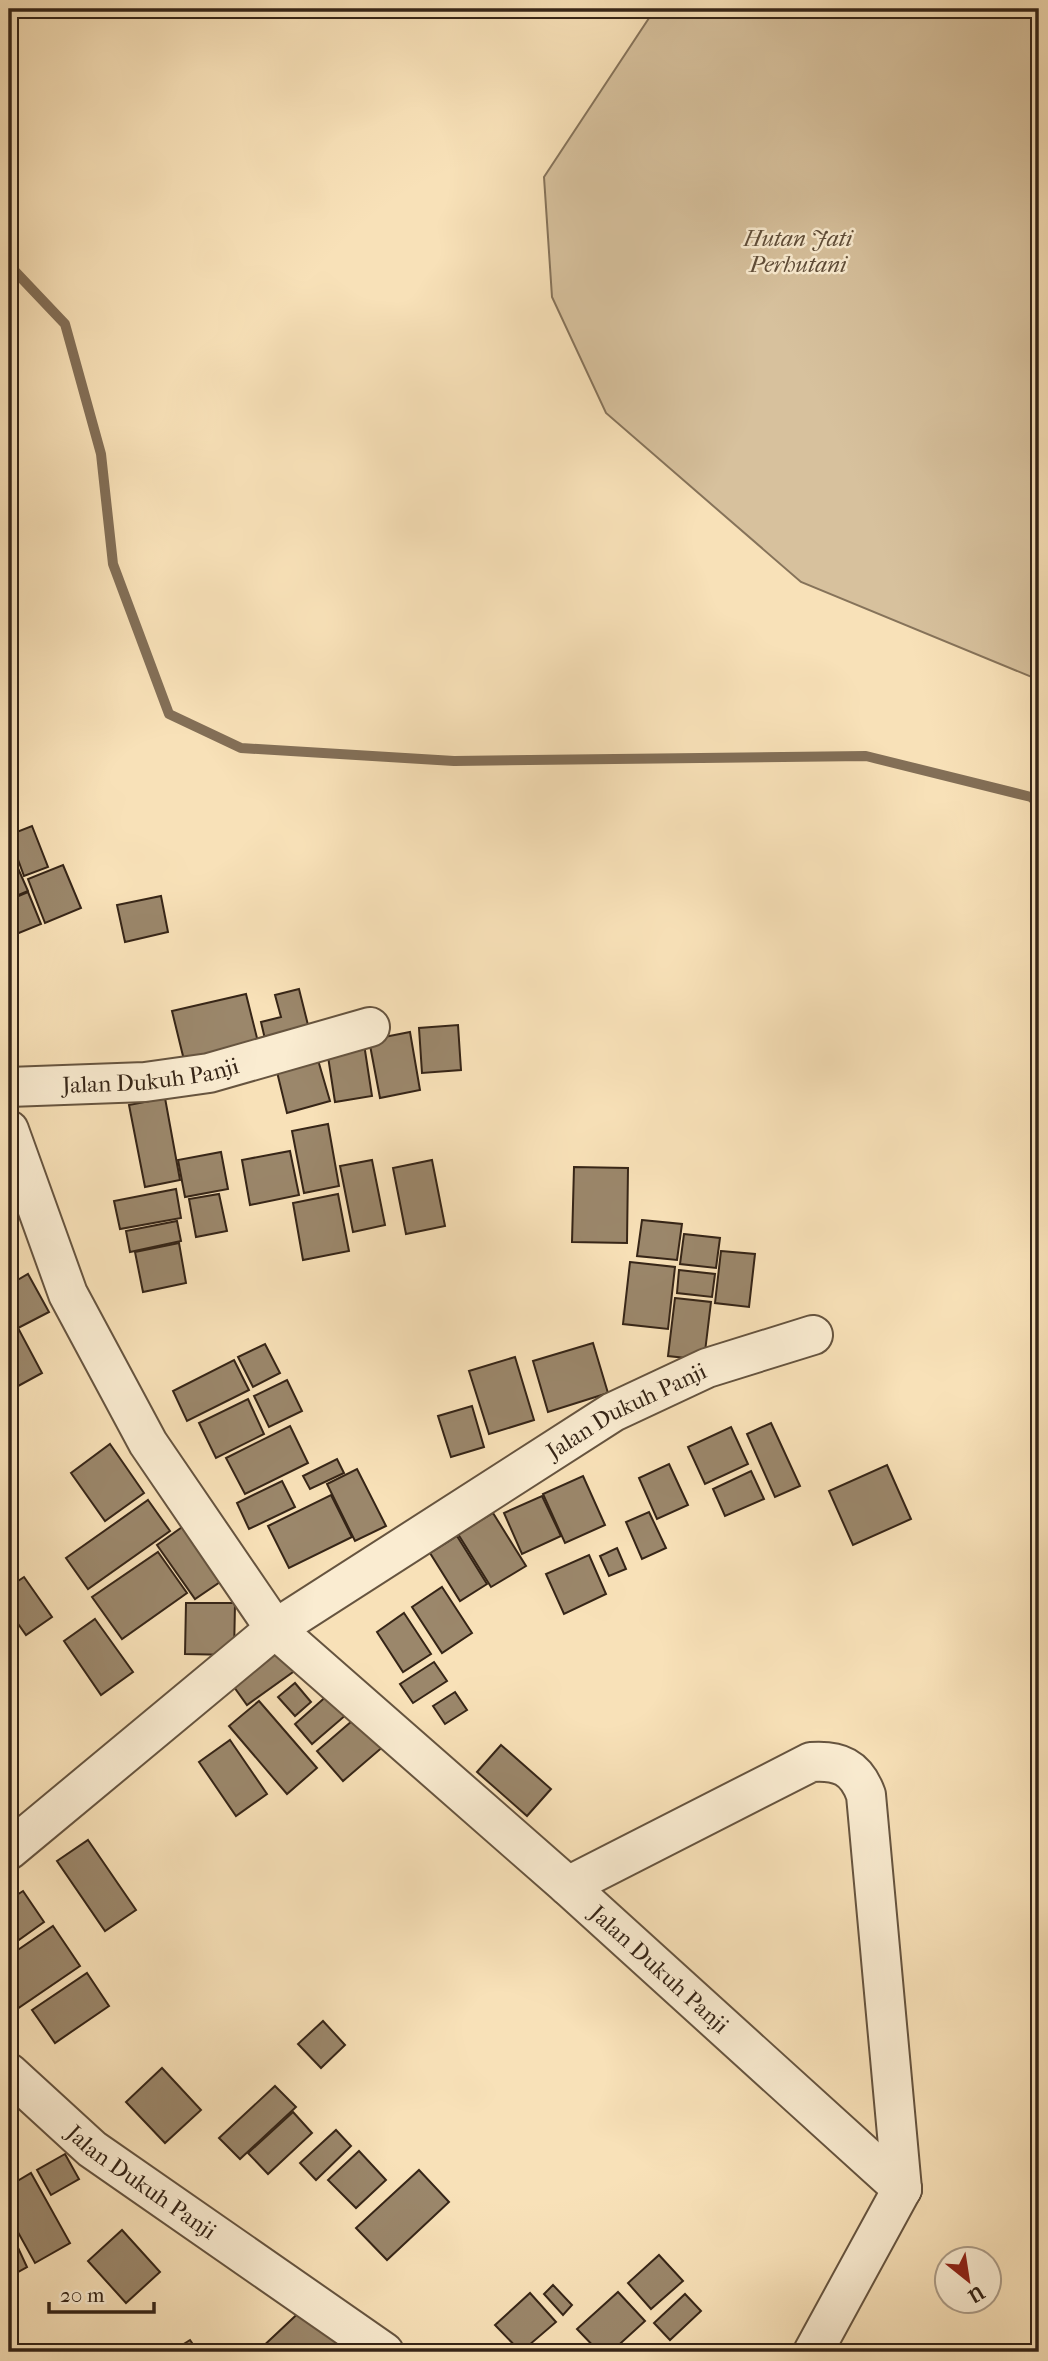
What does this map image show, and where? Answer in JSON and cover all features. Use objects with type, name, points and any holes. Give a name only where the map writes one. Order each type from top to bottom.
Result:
[{"type":"street","name":"Jalan Dukuh Panji","points":[[9,1087],[145,1082],[209,1073],[370,1027]]},
{"type":"street","name":"Jalan Dukuh Panji","points":[[11,1149],[68,1294],[142,1431],[275,1629],[568,1886],[902,2189]]},
{"type":"street","name":"Jalan Dukuh Panji","points":[[9,1850],[275,1629],[613,1412],[707,1368],[813,1335]]},
{"type":"street","points":[[568,1886],[811,1762],[832,1760],[851,1769],[866,1795],[902,2189],[813,2352]]},
{"type":"street","name":"Jalan Dukuh Panji","points":[[9,2073],[92,2149],[384,2352]]},
{"type":"green space","name":"Hutan Jati Perhutani","points":[[655,9],[1039,9],[1039,680],[801,582],[606,413],[552,297],[544,177]]},
{"type":"building","points":[[32,826],[48,867],[24,876],[9,835]]},
{"type":"building","points":[[63,865],[81,908],[45,923],[28,879]]},
{"type":"building","points":[[17,866],[28,891],[9,899],[9,869]]},
{"type":"building","points":[[28,892],[41,924],[9,937],[9,900]]},
{"type":"building","points":[[161,896],[168,932],[125,942],[117,905]]},
{"type":"building","points":[[299,989],[312,1041],[268,1052],[261,1022],[281,1017],[275,995]]},
{"type":"building","points":[[246,994],[258,1042],[184,1060],[172,1011]]},
{"type":"building","points":[[458,1025],[461,1070],[422,1073],[419,1028]]},
{"type":"building","points":[[410,1032],[420,1090],[380,1098],[369,1040]]},
{"type":"building","points":[[364,1044],[372,1096],[335,1102],[327,1050]]},
{"type":"building","points":[[318,1060],[330,1101],[287,1113],[277,1072]]},
{"type":"building","points":[[165,1098],[180,1180],[145,1187],[129,1105]]},
{"type":"building","points":[[328,1124],[339,1186],[304,1193],[292,1131]]},
{"type":"building","points":[[290,1151],[299,1195],[250,1205],[242,1160]]},
{"type":"building","points":[[221,1152],[228,1189],[185,1197],[178,1160]]},
{"type":"building","points":[[372,1160],[385,1225],[353,1232],[340,1166]]},
{"type":"building","points":[[432,1160],[445,1226],[406,1234],[393,1168]]},
{"type":"building","points":[[574,1167],[628,1168],[627,1243],[572,1242]]},
{"type":"building","points":[[176,1189],[181,1218],[120,1229],[114,1201]]},
{"type":"building","points":[[219,1194],[227,1231],[196,1237],[189,1199]]},
{"type":"building","points":[[338,1194],[349,1251],[303,1260],[293,1203]]},
{"type":"building","points":[[642,1220],[682,1224],[677,1260],[637,1256]]},
{"type":"building","points":[[177,1221],[181,1241],[130,1252],[126,1231]]},
{"type":"building","points":[[684,1234],[720,1238],[716,1268],[680,1264]]},
{"type":"building","points":[[179,1243],[186,1283],[143,1292],[135,1252]]},
{"type":"building","points":[[721,1251],[755,1254],[749,1307],[715,1303]]},
{"type":"building","points":[[630,1262],[675,1267],[668,1329],[623,1324]]},
{"type":"building","points":[[679,1270],[715,1274],[712,1297],[677,1293]]},
{"type":"building","points":[[28,1274],[49,1312],[18,1328],[42,1373],[9,1391],[9,1285]]},
{"type":"building","points":[[675,1298],[711,1302],[704,1360],[668,1356]]},
{"type":"building","points":[[593,1343],[608,1393],[548,1412],[533,1361]]},
{"type":"building","points":[[265,1344],[280,1373],[253,1387],[238,1357]]},
{"type":"building","points":[[515,1357],[534,1420],[489,1434],[469,1371]]},
{"type":"building","points":[[234,1360],[249,1390],[187,1421],[173,1391]]},
{"type":"building","points":[[287,1380],[302,1411],[269,1427],[254,1396]]},
{"type":"building","points":[[248,1399],[264,1434],[216,1458],[199,1423]]},
{"type":"building","points":[[472,1406],[484,1447],[451,1457],[438,1416]]},
{"type":"building","points":[[771,1423],[800,1486],[775,1497],[747,1434]]},
{"type":"building","points":[[290,1426],[308,1463],[245,1494],[226,1458]]},
{"type":"building","points":[[731,1427],[748,1464],[705,1484],[688,1447]]},
{"type":"building","points":[[110,1444],[144,1493],[105,1521],[71,1473]]},
{"type":"building","points":[[337,1459],[344,1473],[310,1489],[303,1476]]},
{"type":"building","points":[[669,1464],[688,1505],[657,1519],[639,1478]]},
{"type":"building","points":[[887,1465],[911,1519],[853,1545],[829,1491]]},
{"type":"building","points":[[357,1469],[386,1526],[355,1541],[327,1484]]},
{"type":"building","points":[[751,1471],[764,1499],[725,1516],[713,1489]]},
{"type":"building","points":[[583,1476],[605,1525],[565,1543],[543,1494]]},
{"type":"building","points":[[282,1481],[295,1507],[249,1529],[237,1503]]},
{"type":"building","points":[[331,1495],[352,1537],[289,1568],[268,1526]]},
{"type":"building","points":[[542,1496],[561,1536],[522,1554],[504,1513]]},
{"type":"building","points":[[148,1500],[170,1531],[88,1589],[66,1558]]},
{"type":"building","points":[[649,1512],[666,1548],[642,1559],[626,1522]]},
{"type":"building","points":[[493,1513],[526,1566],[491,1587],[458,1534]]},
{"type":"building","points":[[185,1525],[223,1580],[195,1599],[157,1545]]},
{"type":"building","points":[[457,1536],[487,1584],[460,1601],[430,1553]]},
{"type":"building","points":[[617,1548],[626,1569],[609,1576],[600,1556]]},
{"type":"building","points":[[158,1552],[187,1593],[122,1639],[92,1597]]},
{"type":"building","points":[[589,1555],[606,1594],[564,1614],[546,1574]]},
{"type":"building","points":[[24,1577],[52,1617],[26,1635],[9,1611],[9,1587]]},
{"type":"building","points":[[442,1587],[472,1633],[442,1653],[412,1607]]},
{"type":"building","points":[[186,1603],[235,1603],[234,1655],[185,1654]]},
{"type":"building","points":[[404,1613],[431,1654],[403,1672],[377,1632]]},
{"type":"building","points":[[95,1619],[133,1672],[101,1695],[64,1641]]},
{"type":"building","points":[[282,1642],[300,1667],[247,1705],[229,1680]]},
{"type":"building","points":[[434,1662],[447,1681],[413,1703],[400,1684]]},
{"type":"building","points":[[295,1683],[311,1702],[295,1716],[278,1697]]},
{"type":"building","points":[[455,1692],[467,1710],[445,1724],[433,1706]]},
{"type":"building","points":[[329,1694],[347,1714],[312,1744],[295,1724]]},
{"type":"building","points":[[259,1701],[317,1768],[287,1794],[229,1726]]},
{"type":"building","points":[[359,1715],[385,1745],[343,1781],[317,1751]]},
{"type":"building","points":[[230,1740],[267,1794],[236,1816],[199,1762]]},
{"type":"building","points":[[501,1745],[551,1789],[527,1816],[477,1772]]},
{"type":"building","points":[[88,1840],[136,1910],[105,1931],[57,1861]]},
{"type":"building","points":[[23,1891],[44,1922],[9,1947],[9,1900]]},
{"type":"building","points":[[53,1926],[80,1966],[14,2011],[9,2004],[9,1956]]},
{"type":"building","points":[[87,1973],[109,2006],[55,2043],[32,2010]]},
{"type":"building","points":[[323,2021],[345,2045],[321,2068],[298,2044]]},
{"type":"building","points":[[162,2068],[201,2110],[165,2143],[126,2102]]},
{"type":"building","points":[[275,2086],[296,2107],[240,2159],[219,2138]]},
{"type":"building","points":[[293,2112],[312,2133],[268,2174],[248,2153]]},
{"type":"building","points":[[336,2130],[351,2146],[316,2180],[300,2163]]},
{"type":"building","points":[[359,2151],[386,2180],[356,2208],[328,2180]]},
{"type":"building","points":[[65,2154],[79,2179],[51,2195],[37,2170]]},
{"type":"building","points":[[419,2170],[449,2202],[387,2260],[356,2228]]},
{"type":"building","points":[[31,2173],[70,2243],[35,2263],[9,2216],[9,2186]]},
{"type":"building","points":[[122,2230],[160,2272],[126,2303],[88,2261]]},
{"type":"building","points":[[13,2237],[27,2267],[9,2277],[9,2239]]},
{"type":"building","points":[[659,2255],[683,2281],[651,2309],[628,2283]]},
{"type":"building","points":[[553,2285],[572,2305],[563,2315],[544,2294]]},
{"type":"building","points":[[618,2292],[645,2321],[611,2352],[599,2352],[577,2329]]},
{"type":"building","points":[[530,2293],[556,2322],[521,2352],[495,2325]]},
{"type":"building","points":[[685,2294],[701,2311],[670,2340],[654,2323]]},
{"type":"building","points":[[307,2305],[343,2343],[333,2352],[257,2352]]},
{"type":"building","points":[[190,2340],[198,2352],[171,2352]]},
{"type":"waterway","points":[[9,265],[65,324],[101,454],[113,564],[169,714],[241,748],[454,761],[866,756],[1031,797],[1039,804]]}]
